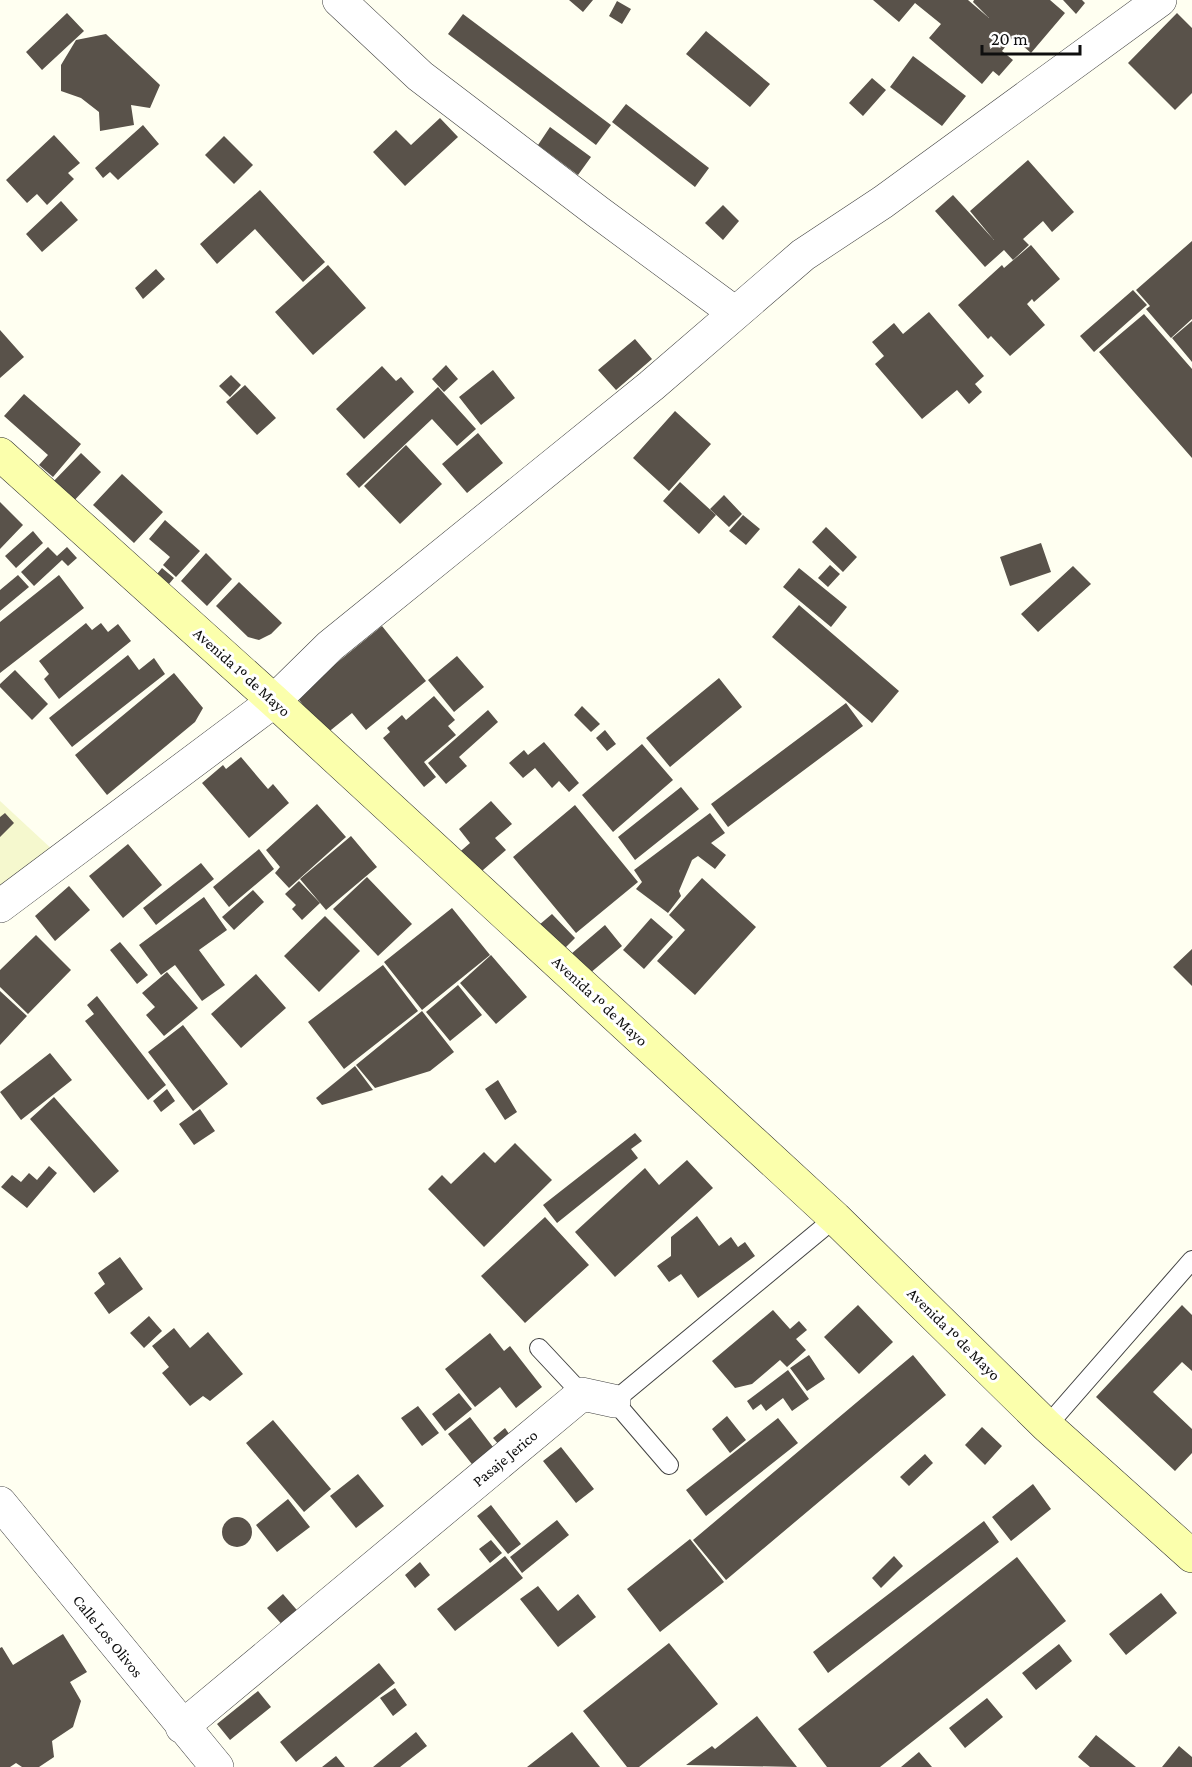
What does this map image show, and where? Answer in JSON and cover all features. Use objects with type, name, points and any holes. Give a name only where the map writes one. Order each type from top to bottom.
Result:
[{"type":"main road","name":"Avenida 1º de Mayo","points":[[0,454],[274,701],[835,1218],[1047,1426],[1192,1556]]},
{"type":"street","points":[[339,0],[420,76],[735,313]]},
{"type":"street","points":[[0,906],[274,701],[330,646],[651,386],[803,255],[883,202],[1160,0]]},
{"type":"street","points":[[582,1394],[614,1401]]},
{"type":"street","name":"Pasaje Jerico","points":[[182,1727],[582,1394]]},
{"type":"street","name":"Calle Los Olivos","points":[[0,1503],[214,1766]]},
{"type":"lane","points":[[669,1466],[614,1401],[835,1218]]},
{"type":"lane","points":[[1047,1426],[1192,1260]]},
{"type":"lane","points":[[539,1348],[582,1394]]},
{"type":"green space","points":[[0,801],[55,852],[0,895]]},
{"type":"building","points":[[569,0],[593,0],[583,12]]},
{"type":"building","points":[[873,0],[968,0],[989,18],[973,2],[974,0],[1050,0],[1065,13],[1031,53],[1013,37],[1002,51],[1013,60],[999,76],[993,71],[982,84],[929,38],[941,24],[915,3],[899,22]]},
{"type":"building","points":[[1063,0],[1082,0],[1085,3],[1076,14]]},
{"type":"building","points":[[617,1],[631,9],[622,24],[609,16]]},
{"type":"building","points":[[67,13],[84,31],[42,70],[26,52]]},
{"type":"building","points":[[1177,13],[1192,28],[1192,93],[1175,110],[1128,63]]},
{"type":"building","points":[[463,14],[611,125],[596,145],[448,34]]},
{"type":"building","points":[[706,31],[770,84],[750,107],[686,54]]},
{"type":"building","points":[[106,34],[160,85],[150,108],[131,105],[134,125],[100,131],[99,112],[81,98],[61,91],[61,65],[76,40]]},
{"type":"building","points":[[913,56],[966,96],[942,126],[890,87]]},
{"type":"building","points":[[872,78],[886,90],[863,116],[849,103]]},
{"type":"building","points":[[626,104],[709,168],[695,187],[612,122]]},
{"type":"building","points":[[440,118],[458,137],[405,186],[373,152],[396,130],[411,145]]},
{"type":"building","points":[[143,125],[159,144],[118,180],[110,172],[103,178],[95,168]]},
{"type":"building","points":[[550,127],[591,157],[578,175],[538,145]]},
{"type":"building","points":[[54,135],[80,163],[68,173],[74,179],[47,205],[37,194],[27,203],[6,180]]},
{"type":"building","points":[[224,136],[253,165],[234,184],[205,155]]},
{"type":"building","points":[[1028,160],[1074,212],[1052,232],[1043,221],[1023,239],[1029,245],[1013,260],[1004,250],[985,267],[935,211],[953,195],[994,240],[970,211]]},
{"type":"building","points":[[260,190],[325,262],[303,282],[255,229],[217,264],[200,244]]},
{"type":"building","points":[[61,201],[78,220],[42,252],[26,234]]},
{"type":"building","points":[[723,205],[739,221],[723,240],[705,223]]},
{"type":"building","points":[[1192,241],[1192,319],[1171,338],[1146,309],[1150,306],[1136,290]]},
{"type":"building","points":[[1031,245],[1060,279],[1034,302],[1032,299],[1027,304],[1045,325],[1010,356],[991,336],[988,339],[958,305],[1002,265],[1004,268]]},
{"type":"building","points":[[328,265],[366,308],[313,355],[275,312]]},
{"type":"building","points":[[156,269],[165,279],[143,299],[135,288]]},
{"type":"building","points":[[1133,290],[1147,305],[1094,352],[1080,336]]},
{"type":"building","points":[[929,312],[984,376],[975,384],[982,392],[969,404],[957,390],[922,419],[875,364],[884,356],[872,342],[894,323],[903,334]]},
{"type":"building","points":[[1144,314],[1192,369],[1192,458],[1099,352]]},
{"type":"building","points":[[1192,321],[1192,362],[1172,338]]},
{"type":"building","points":[[0,330],[24,357],[0,378]]},
{"type":"building","points":[[635,339],[652,359],[616,390],[598,370]]},
{"type":"building","points":[[446,365],[458,379],[444,392],[432,379]]},
{"type":"building","points":[[382,366],[396,381],[401,377],[414,392],[364,439],[336,409]]},
{"type":"building","points":[[493,370],[515,398],[481,425],[459,397]]},
{"type":"building","points":[[231,375],[241,385],[230,397],[219,386]]},
{"type":"building","points":[[245,385],[276,418],[257,435],[226,402]]},
{"type":"building","points":[[438,387],[476,429],[457,446],[432,419],[359,488],[346,474]]},
{"type":"building","points":[[24,394],[81,444],[53,477],[39,465],[48,455],[4,416]]},
{"type":"building","points":[[675,411],[711,444],[669,491],[633,458]]},
{"type":"building","points":[[478,433],[503,463],[467,493],[442,464]]},
{"type":"building","points":[[406,445],[442,484],[400,524],[364,486]]},
{"type":"building","points":[[81,453],[101,472],[70,505],[50,485]]},
{"type":"building","points":[[122,474],[163,512],[134,543],[93,505]]},
{"type":"building","points":[[680,482],[716,515],[699,534],[663,501]]},
{"type":"building","points":[[724,495],[742,514],[729,527],[710,509]]},
{"type":"building","points":[[0,502],[23,525],[0,549]]},
{"type":"building","points":[[743,515],[760,529],[746,545],[729,531]]},
{"type":"building","points":[[165,520],[200,551],[176,577],[163,565],[170,557],[149,539]]},
{"type":"building","points":[[826,527],[857,557],[843,572],[812,542]]},
{"type":"building","points":[[33,531],[43,543],[16,568],[5,556]]},
{"type":"building","points":[[1041,543],[1051,572],[1010,586],[1000,557]]},
{"type":"building","points":[[48,547],[57,556],[67,547],[77,558],[68,566],[62,560],[34,586],[21,572]]},
{"type":"building","points":[[206,553],[232,579],[207,606],[181,581]]},
{"type":"building","points":[[830,565],[840,574],[828,587],[818,578]]},
{"type":"building","points":[[1073,566],[1091,584],[1038,632],[1021,614]]},
{"type":"building","points":[[162,568],[174,578],[164,590],[152,580]]},
{"type":"building","points":[[799,568],[847,607],[831,627],[783,587]]},
{"type":"building","points":[[18,575],[29,587],[0,611],[0,590]]},
{"type":"building","points":[[59,575],[84,608],[0,673],[0,622]]},
{"type":"building","points":[[239,582],[282,623],[271,634],[259,640],[248,637],[216,606]]},
{"type":"building","points":[[799,605],[899,691],[872,723],[772,637]]},
{"type":"building","points":[[86,623],[92,630],[101,623],[108,632],[118,624],[131,641],[59,699],[44,679],[49,674],[39,661]]},
{"type":"building","points":[[382,626],[426,681],[366,730],[352,713],[326,734],[296,696]]},
{"type":"building","points":[[128,655],[139,670],[154,658],[165,674],[72,747],[49,718]]},
{"type":"building","points":[[457,656],[484,687],[454,712],[428,680]]},
{"type":"building","points":[[15,670],[48,704],[32,720],[0,687],[0,684]]},
{"type":"building","points":[[174,673],[203,708],[195,722],[107,795],[75,755]]},
{"type":"building","points":[[719,678],[742,707],[670,767],[646,738]]},
{"type":"building","points":[[434,696],[455,720],[448,726],[456,735],[424,762],[436,777],[424,787],[383,738],[390,732],[387,728],[402,715],[406,720]]},
{"type":"building","points":[[846,703],[863,726],[728,827],[711,804]]},
{"type":"building","points":[[582,706],[600,724],[591,732],[574,715]]},
{"type":"building","points":[[488,710],[498,722],[459,757],[467,766],[446,784],[428,763]]},
{"type":"building","points":[[605,730],[616,744],[607,751],[596,738]]},
{"type":"building","points":[[544,742],[579,783],[569,792],[559,781],[552,788],[535,768],[523,778],[509,763],[524,750],[528,755]]},
{"type":"building","points":[[642,744],[673,780],[613,832],[582,795]]},
{"type":"building","points":[[241,757],[268,789],[273,784],[289,803],[249,838],[202,783],[223,765],[226,769]]},
{"type":"building","points":[[681,787],[699,809],[635,860],[618,837]]},
{"type":"building","points":[[491,801],[512,824],[495,838],[506,850],[475,877],[455,856],[470,843],[459,829]]},
{"type":"building","points":[[317,804],[346,837],[289,888],[275,873],[280,867],[266,850]]},
{"type":"building","points":[[575,805],[638,882],[576,933],[513,857]]},
{"type":"building","points":[[5,813],[14,823],[0,837],[0,817]]},
{"type":"building","points":[[710,813],[725,833],[711,843],[726,855],[715,869],[698,856],[692,860],[679,891],[681,896],[668,913],[636,889],[642,882],[634,870]]},
{"type":"building","points":[[351,836],[377,867],[326,910],[300,879]]},
{"type":"building","points":[[128,844],[162,885],[123,918],[89,876]]},
{"type":"building","points":[[259,849],[274,869],[229,907],[213,887]]},
{"type":"building","points":[[201,863],[214,879],[156,925],[143,908]]},
{"type":"building","points":[[367,877],[412,924],[378,956],[333,909]]},
{"type":"building","points":[[702,878],[756,927],[695,995],[657,961],[685,930],[669,915]]},
{"type":"building","points":[[299,881],[320,903],[302,920],[292,909],[296,905],[285,894]]},
{"type":"building","points":[[69,886],[90,910],[55,941],[35,916]]},
{"type":"building","points":[[253,890],[264,902],[234,930],[222,917]]},
{"type":"building","points":[[204,897],[227,930],[199,950],[225,985],[202,1001],[175,965],[161,975],[139,945]]},
{"type":"building","points":[[452,908],[490,955],[422,1010],[384,962]]},
{"type":"building","points":[[552,914],[575,938],[563,950],[539,925]]},
{"type":"building","points":[[325,916],[360,951],[319,992],[284,956]]},
{"type":"building","points":[[651,918],[673,937],[644,969],[623,950]]},
{"type":"building","points":[[605,925],[622,946],[589,974],[571,954]]},
{"type":"building","points":[[36,935],[71,970],[28,1014],[0,987],[0,970]]},
{"type":"building","points":[[120,942],[148,975],[137,984],[110,950]]},
{"type":"building","points":[[1192,949],[1192,986],[1173,967]]},
{"type":"building","points":[[491,955],[527,997],[496,1024],[460,983]]},
{"type":"building","points":[[383,965],[418,1011],[344,1069],[308,1022]]},
{"type":"building","points":[[167,972],[198,1008],[164,1036],[146,1015],[155,1007],[142,993]]},
{"type":"building","points":[[256,974],[286,1008],[241,1048],[211,1014]]},
{"type":"building","points":[[458,985],[482,1015],[450,1041],[426,1012]]},
{"type":"building","points":[[0,991],[27,1016],[0,1045]]},
{"type":"building","points":[[97,996],[166,1085],[148,1100],[85,1021],[94,1014],[87,1005]]},
{"type":"building","points":[[422,1011],[454,1052],[430,1071],[375,1088],[356,1065]]},
{"type":"building","points":[[183,1025],[228,1084],[193,1111],[148,1052]]},
{"type":"building","points":[[50,1053],[72,1080],[21,1120],[0,1092]]},
{"type":"building","points":[[355,1066],[373,1090],[322,1105],[316,1098]]},
{"type":"building","points":[[498,1080],[517,1112],[505,1120],[485,1089]]},
{"type":"building","points":[[167,1089],[175,1101],[161,1112],[153,1101]]},
{"type":"building","points":[[54,1097],[119,1171],[94,1193],[30,1119]]},
{"type":"building","points":[[200,1109],[215,1131],[194,1145],[179,1124]]},
{"type":"building","points":[[635,1133],[642,1141],[631,1149],[638,1158],[557,1223],[543,1205]]},
{"type":"building","points":[[515,1143],[552,1180],[484,1247],[428,1189],[442,1175],[451,1184],[484,1152],[495,1163]]},
{"type":"building","points":[[687,1160],[713,1188],[615,1277],[575,1232],[645,1168],[659,1185]]},
{"type":"building","points":[[49,1166],[57,1173],[27,1208],[1,1187],[12,1175],[21,1182],[29,1173],[37,1180]]},
{"type":"building","points":[[697,1216],[719,1246],[731,1237],[738,1247],[745,1242],[755,1256],[698,1298],[681,1274],[669,1282],[657,1266],[671,1256],[671,1237]]},
{"type":"building","points":[[545,1217],[589,1265],[525,1323],[481,1276]]},
{"type":"building","points":[[120,1257],[143,1289],[109,1314],[94,1293],[105,1284],[98,1273]]},
{"type":"building","points":[[858,1305],[893,1342],[859,1374],[824,1337]]},
{"type":"building","points":[[1182,1305],[1192,1315],[1192,1371],[1182,1362],[1153,1392],[1192,1429],[1192,1453],[1175,1471],[1096,1397]]},
{"type":"building","points":[[773,1310],[790,1329],[799,1321],[807,1330],[796,1339],[806,1350],[787,1367],[780,1360],[752,1384],[735,1388],[712,1361]]},
{"type":"building","points":[[149,1316],[162,1331],[144,1348],[130,1333]]},
{"type":"building","points":[[174,1328],[190,1348],[208,1332],[243,1374],[210,1401],[203,1396],[190,1406],[162,1373],[169,1367],[152,1346]]},
{"type":"building","points":[[490,1333],[504,1351],[510,1346],[542,1387],[516,1408],[500,1387],[475,1407],[445,1369]]},
{"type":"building","points":[[809,1355],[825,1379],[807,1391],[790,1368]]},
{"type":"building","points":[[913,1355],[946,1395],[726,1580],[693,1540]]},
{"type":"building","points":[[788,1370],[809,1399],[792,1411],[783,1398],[766,1411],[761,1404],[753,1410],[747,1401]]},
{"type":"building","points":[[459,1393],[472,1409],[445,1431],[432,1414]]},
{"type":"building","points":[[418,1406],[439,1433],[422,1446],[401,1418]]},
{"type":"building","points":[[727,1416],[746,1440],[730,1453],[712,1429]]},
{"type":"building","points":[[470,1417],[496,1451],[475,1468],[448,1434]]},
{"type":"building","points":[[778,1418],[798,1443],[706,1516],[686,1490]]},
{"type":"building","points":[[273,1420],[331,1489],[304,1512],[246,1443]]},
{"type":"building","points":[[982,1427],[1002,1446],[985,1465],[965,1445]]},
{"type":"building","points":[[505,1428],[512,1438],[501,1447],[493,1438]]},
{"type":"building","points":[[561,1447],[594,1489],[576,1503],[543,1461]]},
{"type":"building","points":[[925,1454],[933,1463],[909,1486],[900,1477]]},
{"type":"building","points":[[358,1474],[384,1506],[356,1528],[330,1496]]},
{"type":"building","points":[[1033,1484],[1051,1509],[1011,1541],[992,1517]]},
{"type":"building","points":[[288,1499],[310,1527],[277,1552],[256,1525]]},
{"type":"building","points":[[491,1505],[521,1544],[508,1554],[477,1516]]},
{"type":"building","points":[[237,1517],[248,1521],[252,1532],[248,1543],[237,1547],[226,1543],[222,1532],[226,1521]]},
{"type":"building","points":[[557,1520],[569,1535],[522,1573],[510,1557]]},
{"type":"building","points":[[984,1521],[999,1542],[828,1673],[813,1652]]},
{"type":"building","points":[[690,1539],[724,1582],[660,1632],[627,1589]]},
{"type":"building","points":[[491,1540],[502,1553],[490,1563],[479,1549]]},
{"type":"building","points":[[505,1556],[523,1578],[455,1631],[437,1609]]},
{"type":"building","points":[[894,1556],[903,1566],[881,1588],[872,1578]]},
{"type":"building","points":[[1017,1557],[1066,1621],[880,1767],[827,1767],[798,1729]]},
{"type":"building","points":[[420,1562],[430,1575],[415,1588],[405,1575]]},
{"type":"building","points":[[538,1586],[558,1611],[578,1594],[596,1617],[558,1647],[520,1599]]},
{"type":"building","points":[[1161,1593],[1177,1613],[1126,1655],[1109,1634]]},
{"type":"building","points":[[283,1594],[302,1616],[287,1630],[267,1608]]},
{"type":"building","points":[[63,1634],[87,1672],[70,1682],[81,1701],[73,1727],[52,1741],[54,1757],[39,1767],[22,1767],[16,1763],[10,1767],[0,1767],[0,1648],[2,1647],[13,1665]]},
{"type":"building","points":[[669,1643],[718,1704],[639,1767],[627,1767],[583,1711]]},
{"type":"building","points":[[1059,1644],[1072,1661],[1036,1690],[1022,1673]]},
{"type":"building","points":[[379,1663],[395,1683],[296,1762],[280,1742]]},
{"type":"building","points":[[395,1688],[407,1705],[393,1716],[380,1698]]},
{"type":"building","points":[[258,1691],[271,1707],[230,1740],[217,1724]]},
{"type":"building","points":[[987,1698],[1003,1717],[965,1748],[949,1728]]},
{"type":"building","points":[[757,1716],[797,1767],[686,1765],[712,1746],[715,1749]]},
{"type":"building","points":[[416,1732],[427,1746],[400,1767],[373,1767]]},
{"type":"building","points":[[572,1732],[600,1767],[527,1767]]},
{"type":"building","points":[[1096,1735],[1136,1767],[1090,1767],[1078,1757]]},
{"type":"building","points":[[1179,1746],[1192,1757],[1192,1767],[1162,1767]]},
{"type":"building","points":[[919,1752],[932,1767],[901,1767]]},
{"type":"building","points":[[336,1756],[345,1767],[322,1767]]}]
